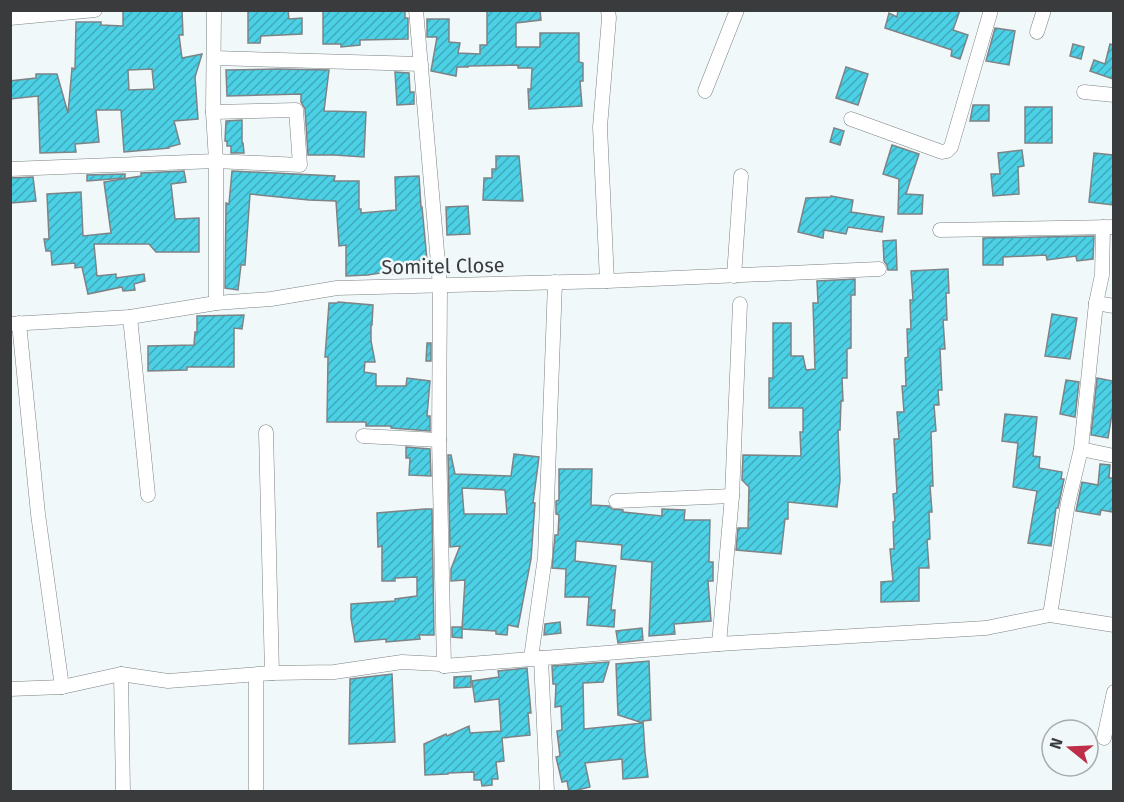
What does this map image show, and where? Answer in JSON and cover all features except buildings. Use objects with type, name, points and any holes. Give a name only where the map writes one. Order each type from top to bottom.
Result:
[{"type":"street","points":[[10,18],[95,10]]},
{"type":"street","points":[[214,10],[216,303]]},
{"type":"street","points":[[416,10],[440,286],[439,440],[444,666]]},
{"type":"street","points":[[608,10],[600,128],[608,281]]},
{"type":"street","points":[[705,91],[737,10]]},
{"type":"street","points":[[850,119],[942,152],[947,151],[951,147],[991,10]]},
{"type":"street","points":[[1037,32],[1044,10]]},
{"type":"street","points":[[214,58],[421,64]]},
{"type":"street","points":[[1084,92],[1113,95]]},
{"type":"street","points":[[10,169],[216,161],[300,165],[296,110],[213,112]]},
{"type":"street","points":[[734,276],[741,176]]},
{"type":"street","points":[[940,230],[1108,227],[1096,303],[1081,449],[1068,503],[1050,615]]},
{"type":"street","name":"Somitel Close","points":[[15,324],[130,317],[216,303],[271,299],[337,288],[608,281],[879,269]]},
{"type":"street","points":[[547,792],[536,658],[545,557],[555,282]]},
{"type":"street","points":[[1096,303],[1113,306]]},
{"type":"street","points":[[719,644],[732,496],[741,304]]},
{"type":"street","points":[[130,317],[148,495]]},
{"type":"street","points":[[15,324],[62,687]]},
{"type":"street","points":[[266,432],[272,673]]},
{"type":"street","points":[[363,436],[439,440]]},
{"type":"street","points":[[1081,449],[1113,456]]},
{"type":"street","points":[[616,501],[732,496]]},
{"type":"street","points":[[10,690],[62,687],[121,674],[168,681],[272,673],[334,672],[402,662],[444,666],[719,644],[986,628],[1050,615],[1113,625]]},
{"type":"street","points":[[121,674],[123,792]]},
{"type":"street","points":[[256,675],[256,792]]},
{"type":"street","points":[[1104,738],[1113,692]]}]
